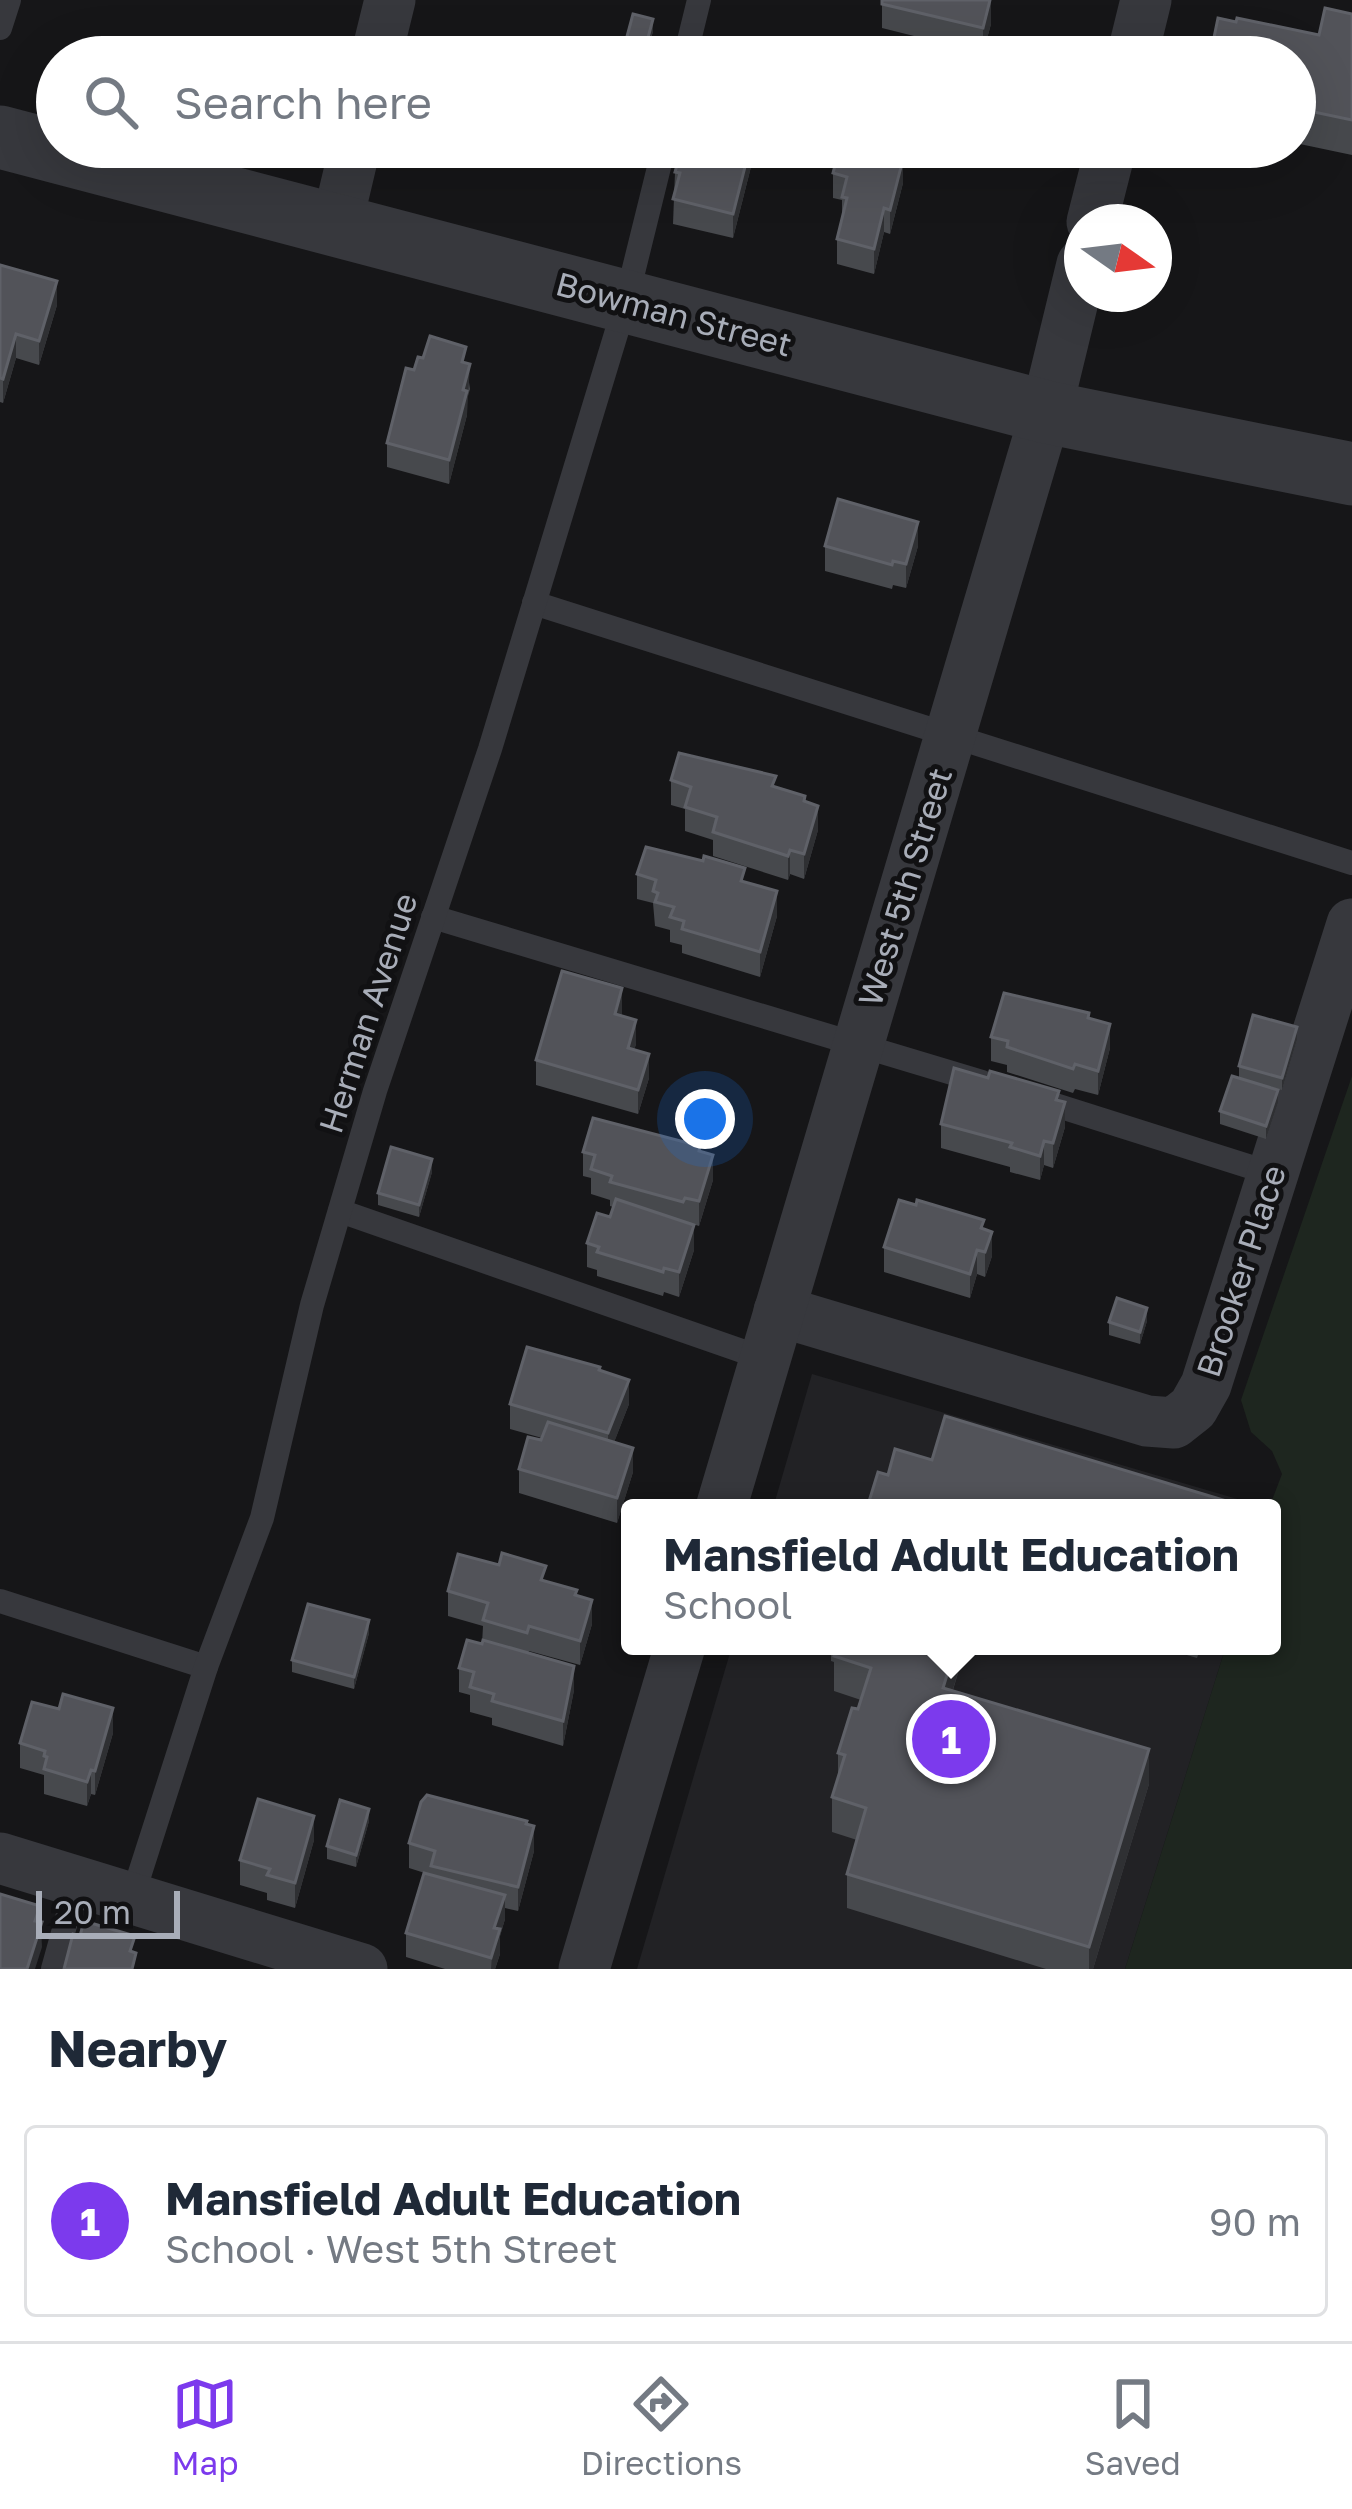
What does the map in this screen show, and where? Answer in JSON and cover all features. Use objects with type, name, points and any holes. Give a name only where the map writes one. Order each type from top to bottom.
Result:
[{"type":"street","points":[[381,36],[390,0]]},
{"type":"street","points":[[1137,36],[1146,0]]},
{"type":"street","name":"Bowman Street","points":[[0,137],[36,146]]},
{"type":"street","name":"Bowman Street","points":[[121,168],[1046,412],[1352,475]]},
{"type":"street","points":[[337,223],[350,168]]},
{"type":"street","points":[[1097,204],[1106,168]]},
{"type":"street","name":"West 5th Street","points":[[724,1499],[1046,412],[1070,312]]},
{"type":"street","name":"Brooker Place","points":[[772,1335],[1147,1421],[1174,1423],[1193,1408],[1206,1384],[1352,924]]},
{"type":"street","points":[[584,1969],[677,1655]]},
{"type":"street","points":[[0,1858],[362,1969]]},
{"type":"lane","points":[[0,28],[9,0]]},
{"type":"lane","points":[[691,36],[699,0]]},
{"type":"lane","name":"Herman Avenue","points":[[132,1898],[206,1667],[262,1518],[312,1305],[375,1091],[534,603],[626,301],[659,168]]},
{"type":"lane","points":[[534,603],[1352,863]]},
{"type":"lane","points":[[433,916],[859,1042],[1273,1174]]},
{"type":"lane","points":[[340,1211],[772,1335]]},
{"type":"lane","points":[[0,1601],[206,1667]]},
{"type":"lane","points":[[53,1969],[77,1882]]},
{"type":"shaded area","points":[[1352,1076],[1352,1969],[1125,1969],[1223,1655],[1281,1655],[1281,1499],[1272,1499],[1282,1474],[1272,1451],[1251,1432],[1241,1400]]},
{"type":"shaded area","points":[[812,1374],[1237,1499],[776,1499]]},
{"type":"shaded area","points":[[729,1655],[1223,1655],[1125,1969],[637,1969]]},
{"type":"building","points":[[882,0],[990,0],[983,28],[882,4]]},
{"type":"building","points":[[1325,8],[1352,14],[1352,120],[1316,112],[1316,36],[1214,36],[1218,18],[1319,35]]},
{"type":"building","points":[[633,14],[653,19],[648,36],[627,36]]},
{"type":"building","points":[[676,168],[745,168],[733,214],[673,199],[680,173]]},
{"type":"building","points":[[834,168],[901,168],[874,249],[837,239],[847,177],[833,173]]},
{"type":"building","points":[[0,265],[57,281],[39,341],[16,334],[3,379],[0,378]]},
{"type":"building","points":[[430,336],[466,347],[462,362],[470,364],[449,460],[387,443],[406,368],[414,370],[418,357],[423,358]]},
{"type":"building","points":[[838,499],[918,522],[906,564],[893,561],[892,565],[825,546]]},
{"type":"building","points":[[679,753],[776,776],[772,786],[805,796],[804,801],[818,806],[804,854],[790,850],[788,856],[713,832],[717,817],[685,807],[691,787],[671,780]]},
{"type":"building","points":[[646,847],[745,868],[741,881],[777,891],[760,952],[682,929],[684,921],[670,917],[674,907],[655,902],[656,880],[637,874]]},
{"type":"building","points":[[562,971],[622,988],[615,1014],[636,1020],[628,1048],[649,1054],[638,1090],[536,1060]]},
{"type":"building","points":[[1004,993],[1089,1013],[1088,1018],[1110,1024],[1098,1071],[1075,1064],[1073,1069],[991,1037]]},
{"type":"building","points":[[1253,1015],[1297,1027],[1282,1078],[1239,1066]]},
{"type":"building","points":[[954,1068],[988,1078],[990,1071],[1059,1091],[1056,1100],[1065,1102],[1053,1143],[1044,1141],[1040,1156],[1010,1147],[1012,1143],[941,1124]]},
{"type":"building","points":[[1232,1076],[1278,1090],[1266,1126],[1220,1111]]},
{"type":"building","points":[[593,1118],[700,1146],[699,1151],[713,1155],[699,1201],[685,1198],[683,1202],[610,1182],[612,1176],[591,1169],[595,1155],[583,1152]]},
{"type":"building","points":[[391,1147],[432,1159],[419,1205],[378,1193]]},
{"type":"building","points":[[616,1199],[694,1225],[679,1272],[664,1268],[663,1272],[597,1252],[599,1247],[587,1243],[597,1213],[610,1217]]},
{"type":"building","points":[[899,1200],[916,1205],[917,1200],[984,1220],[981,1228],[992,1232],[985,1252],[977,1250],[970,1274],[884,1247]]},
{"type":"building","points":[[1117,1298],[1147,1308],[1140,1332],[1109,1322]]},
{"type":"building","points":[[527,1347],[629,1380],[608,1433],[510,1404]]},
{"type":"building","points":[[945,1416],[1220,1499],[870,1499],[878,1472],[888,1475],[895,1449],[932,1460]]},
{"type":"building","points":[[548,1422],[633,1448],[617,1498],[519,1469],[528,1437],[541,1440]]},
{"type":"building","points":[[502,1553],[546,1566],[541,1580],[577,1590],[575,1595],[592,1600],[580,1641],[529,1626],[527,1633],[483,1620],[488,1603],[448,1591],[458,1554],[499,1565]]},
{"type":"building","points":[[308,1604],[369,1620],[354,1677],[292,1660]]},
{"type":"building","points":[[467,1640],[482,1644],[483,1640],[574,1666],[563,1721],[492,1701],[494,1694],[470,1687],[474,1672],[459,1668]]},
{"type":"building","points":[[953,1655],[943,1688],[1149,1749],[1089,1947],[847,1874],[866,1808],[832,1797],[845,1755],[838,1753],[871,1668],[834,1656]]},
{"type":"building","points":[[63,1694],[113,1708],[95,1771],[91,1770],[87,1782],[44,1769],[45,1751],[20,1743],[32,1702],[59,1709]]},
{"type":"building","points":[[427,1795],[534,1826],[518,1887],[431,1866],[435,1851],[409,1843]]},
{"type":"building","points":[[258,1799],[314,1816],[295,1883],[240,1860]]},
{"type":"building","points":[[340,1800],[369,1809],[356,1855],[327,1846]]},
{"type":"building","points":[[424,1873],[505,1895],[491,1958],[406,1933]]},
{"type":"building","points":[[0,1894],[40,1906],[35,1921],[42,1922],[27,1969],[0,1969]]},
{"type":"building","points":[[84,1921],[135,1936],[130,1951],[136,1953],[132,1969],[64,1969],[73,1934],[80,1936]]},
{"type":"place","name":"Mansfield Adult Education","points":[[951,1739]]}]
